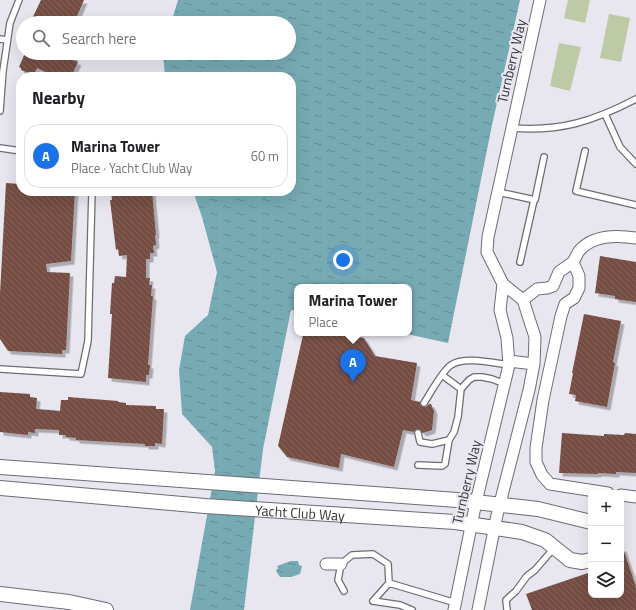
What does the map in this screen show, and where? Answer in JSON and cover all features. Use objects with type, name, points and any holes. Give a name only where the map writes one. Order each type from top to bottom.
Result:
[{"type":"street","name":"Turnberry Way","points":[[523,300],[503,284],[488,252],[488,237],[540,0]]},
{"type":"street","points":[[478,610],[499,505],[529,390],[534,364],[535,337],[523,300],[537,289],[553,286],[559,272],[573,262],[579,251],[591,241],[621,235],[636,238]]},
{"type":"street","points":[[573,262],[579,276],[579,288],[574,298],[566,304],[561,316],[543,400],[536,448],[536,462],[542,475],[550,484],[589,490]]},
{"type":"street","name":"Turnberry Way","points":[[455,607],[476,502],[509,363],[507,338],[500,310],[503,284]]},
{"type":"street","points":[[509,363],[534,364]]},
{"type":"street","name":"Yacht Club Way","points":[[0,467],[476,502],[538,510],[588,521]]},
{"type":"street","name":"Yacht Club Way","points":[[0,488],[254,510],[472,524],[522,532],[545,540],[570,560],[582,562],[588,561]]},
{"type":"street","points":[[624,495],[636,497]]},
{"type":"street","points":[[326,564],[341,564]]},
{"type":"street","points":[[0,594],[69,602],[106,610]]},
{"type":"lane","points":[[0,111],[2,70],[7,40],[10,23],[19,0]]},
{"type":"lane","points":[[0,39],[7,40]]},
{"type":"lane","points":[[512,128],[530,129],[558,127],[588,121],[636,99]]},
{"type":"lane","points":[[605,114],[620,148],[636,164]]},
{"type":"lane","points":[[0,148],[16,150]]},
{"type":"lane","points":[[585,151],[576,192],[636,205]]},
{"type":"lane","points":[[520,262],[544,157]]},
{"type":"lane","points":[[498,192],[534,200]]},
{"type":"lane","points":[[0,369],[81,374],[88,341],[92,196]]},
{"type":"lane","points":[[424,403],[449,366],[458,362],[469,361],[509,363]]},
{"type":"lane","points":[[442,375],[461,389]]},
{"type":"lane","points":[[418,465],[442,466],[445,464],[449,440],[454,432],[457,422],[461,389],[469,380],[474,377],[482,377],[505,384]]},
{"type":"lane","points":[[418,433],[420,442],[432,444],[449,440]]},
{"type":"lane","points":[[507,610],[506,600],[516,592],[527,576],[535,570],[554,547]]},
{"type":"lane","points":[[344,592],[338,580],[341,564],[352,555],[373,554],[388,564],[389,584],[373,601],[400,605],[412,610]]},
{"type":"lane","points":[[389,584],[455,607]]},
{"type":"green space","points":[[568,0],[590,0],[585,23],[564,18]]},
{"type":"green space","points":[[609,14],[630,18],[621,62],[600,58]]},
{"type":"green space","points":[[559,43],[581,47],[570,91],[550,86]]},
{"type":"water","points":[[178,0],[520,0],[492,125],[448,343],[412,335],[412,284],[294,284],[294,310],[291,310],[263,449],[244,610],[190,610],[215,471],[212,447],[182,414],[179,370],[185,336],[208,315],[217,272],[195,196],[296,196],[296,72],[165,72],[164,60],[296,60],[296,16],[173,16]]},
{"type":"water","points":[[291,561],[298,561],[299,565],[302,566],[300,574],[291,577],[280,577],[276,571],[278,568],[277,566]]},
{"type":"building","points":[[41,0],[84,0],[77,16],[33,16]]},
{"type":"building","points":[[22,60],[73,60],[78,62],[73,72],[45,72],[37,68],[35,72],[26,72],[21,70],[19,67]]},
{"type":"building","points":[[6,183],[16,184],[16,196],[75,196],[71,261],[46,264],[47,272],[70,273],[66,350],[62,350],[62,354],[8,351],[0,339],[0,294]]},
{"type":"building","points":[[112,196],[152,196],[156,245],[153,246],[154,253],[150,253],[150,259],[146,259],[146,278],[150,278],[149,285],[152,285],[151,296],[153,296],[148,365],[150,365],[149,375],[146,375],[146,382],[108,378],[112,314],[110,314],[112,283],[114,283],[115,276],[126,277],[127,255],[119,256],[118,249],[116,250],[110,200],[112,200]]},
{"type":"building","points":[[600,256],[636,262],[636,302],[615,299],[615,296],[595,293]]},
{"type":"building","points":[[584,314],[621,321],[613,362],[615,363],[607,407],[575,401],[576,395],[569,394]]},
{"type":"building","points":[[303,336],[353,336],[364,338],[375,356],[417,363],[411,400],[420,402],[420,405],[423,407],[431,404],[434,411],[432,430],[423,433],[419,429],[415,430],[414,432],[403,430],[394,467],[341,454],[339,468],[287,457],[278,446]]},
{"type":"building","points":[[0,392],[30,394],[30,397],[37,398],[36,409],[60,411],[61,400],[68,400],[68,397],[118,401],[126,403],[126,405],[156,406],[156,409],[164,409],[162,444],[155,443],[155,446],[145,446],[145,444],[76,440],[76,438],[66,437],[66,435],[59,435],[59,430],[35,429],[35,433],[28,432],[28,435],[0,432]]},
{"type":"building","points":[[562,433],[604,436],[604,434],[636,434],[636,473],[559,473]]},
{"type":"building","points":[[624,551],[636,587],[636,610],[532,610],[526,594],[588,573],[588,598],[624,598]]},
{"type":"place","name":"Marina Tower","points":[[353,382]]}]
